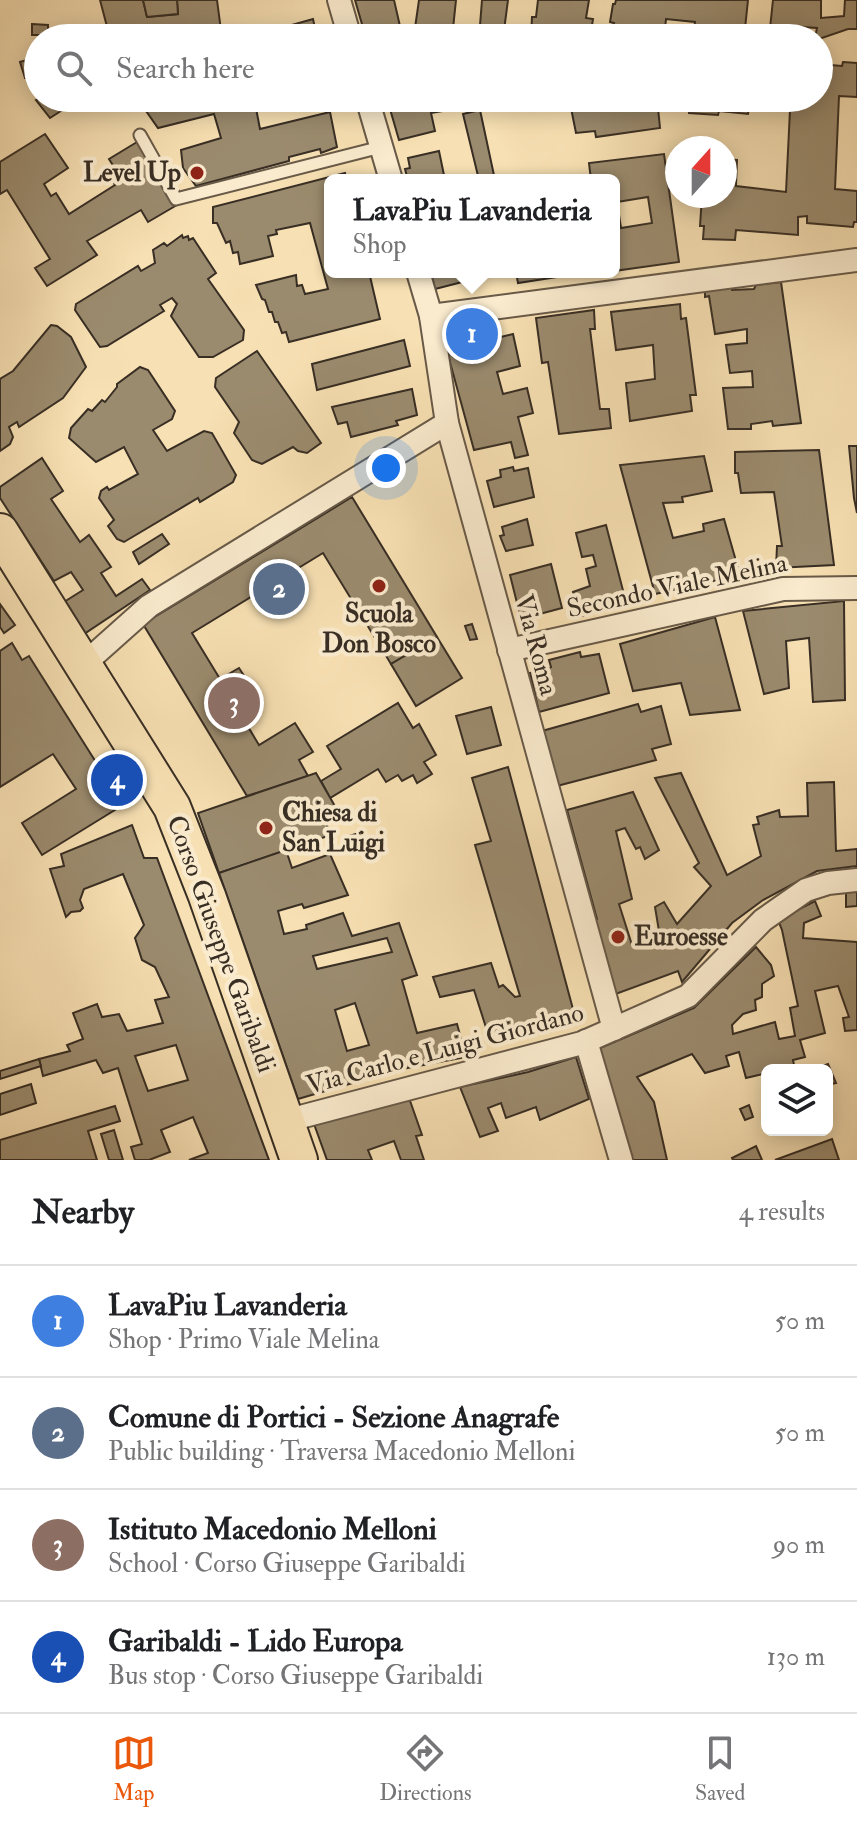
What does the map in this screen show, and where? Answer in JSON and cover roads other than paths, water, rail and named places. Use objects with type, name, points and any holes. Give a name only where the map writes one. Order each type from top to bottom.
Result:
[{"type":"main road","name":"Corso Giuseppe Garibaldi","points":[[0,532],[172,807],[207,896],[299,1160]]},
{"type":"street","points":[[339,0],[346,24]]},
{"type":"street","points":[[371,112],[389,174]]},
{"type":"street","points":[[431,316],[857,260]]},
{"type":"street","name":"Via Roma","points":[[420,278],[431,316],[447,423],[614,1029]]},
{"type":"street","points":[[84,664],[149,606],[447,423]]},
{"type":"street","name":"Secondo Viale Melina","points":[[509,650],[783,589],[857,588]]},
{"type":"street","name":"Via Carlo e Luigi Giordano","points":[[285,1121],[586,1041],[688,996],[763,920],[806,890],[828,883],[857,880]]},
{"type":"street","points":[[586,1041],[621,1160]]},
{"type":"lane","points":[[140,135],[176,199],[381,147]]},
{"type":"place","name":"Level Up","points":[[197,173]]},
{"type":"place","name":"LavaPiu Lavanderia","points":[[472,334]]},
{"type":"place","name":"Scuola Don Bosco","points":[[379,586]]},
{"type":"place","name":"Comune di Portici - Sezione Anagrafe","points":[[279,589]]},
{"type":"place","name":"Istituto Macedonio Melloni","points":[[234,703]]},
{"type":"place","name":"Garibaldi - Lido Europa","points":[[117,780]]},
{"type":"place","name":"Chiesa di San Luigi","points":[[266,828]]},
{"type":"place","name":"Euroesse","points":[[618,937]]}]
